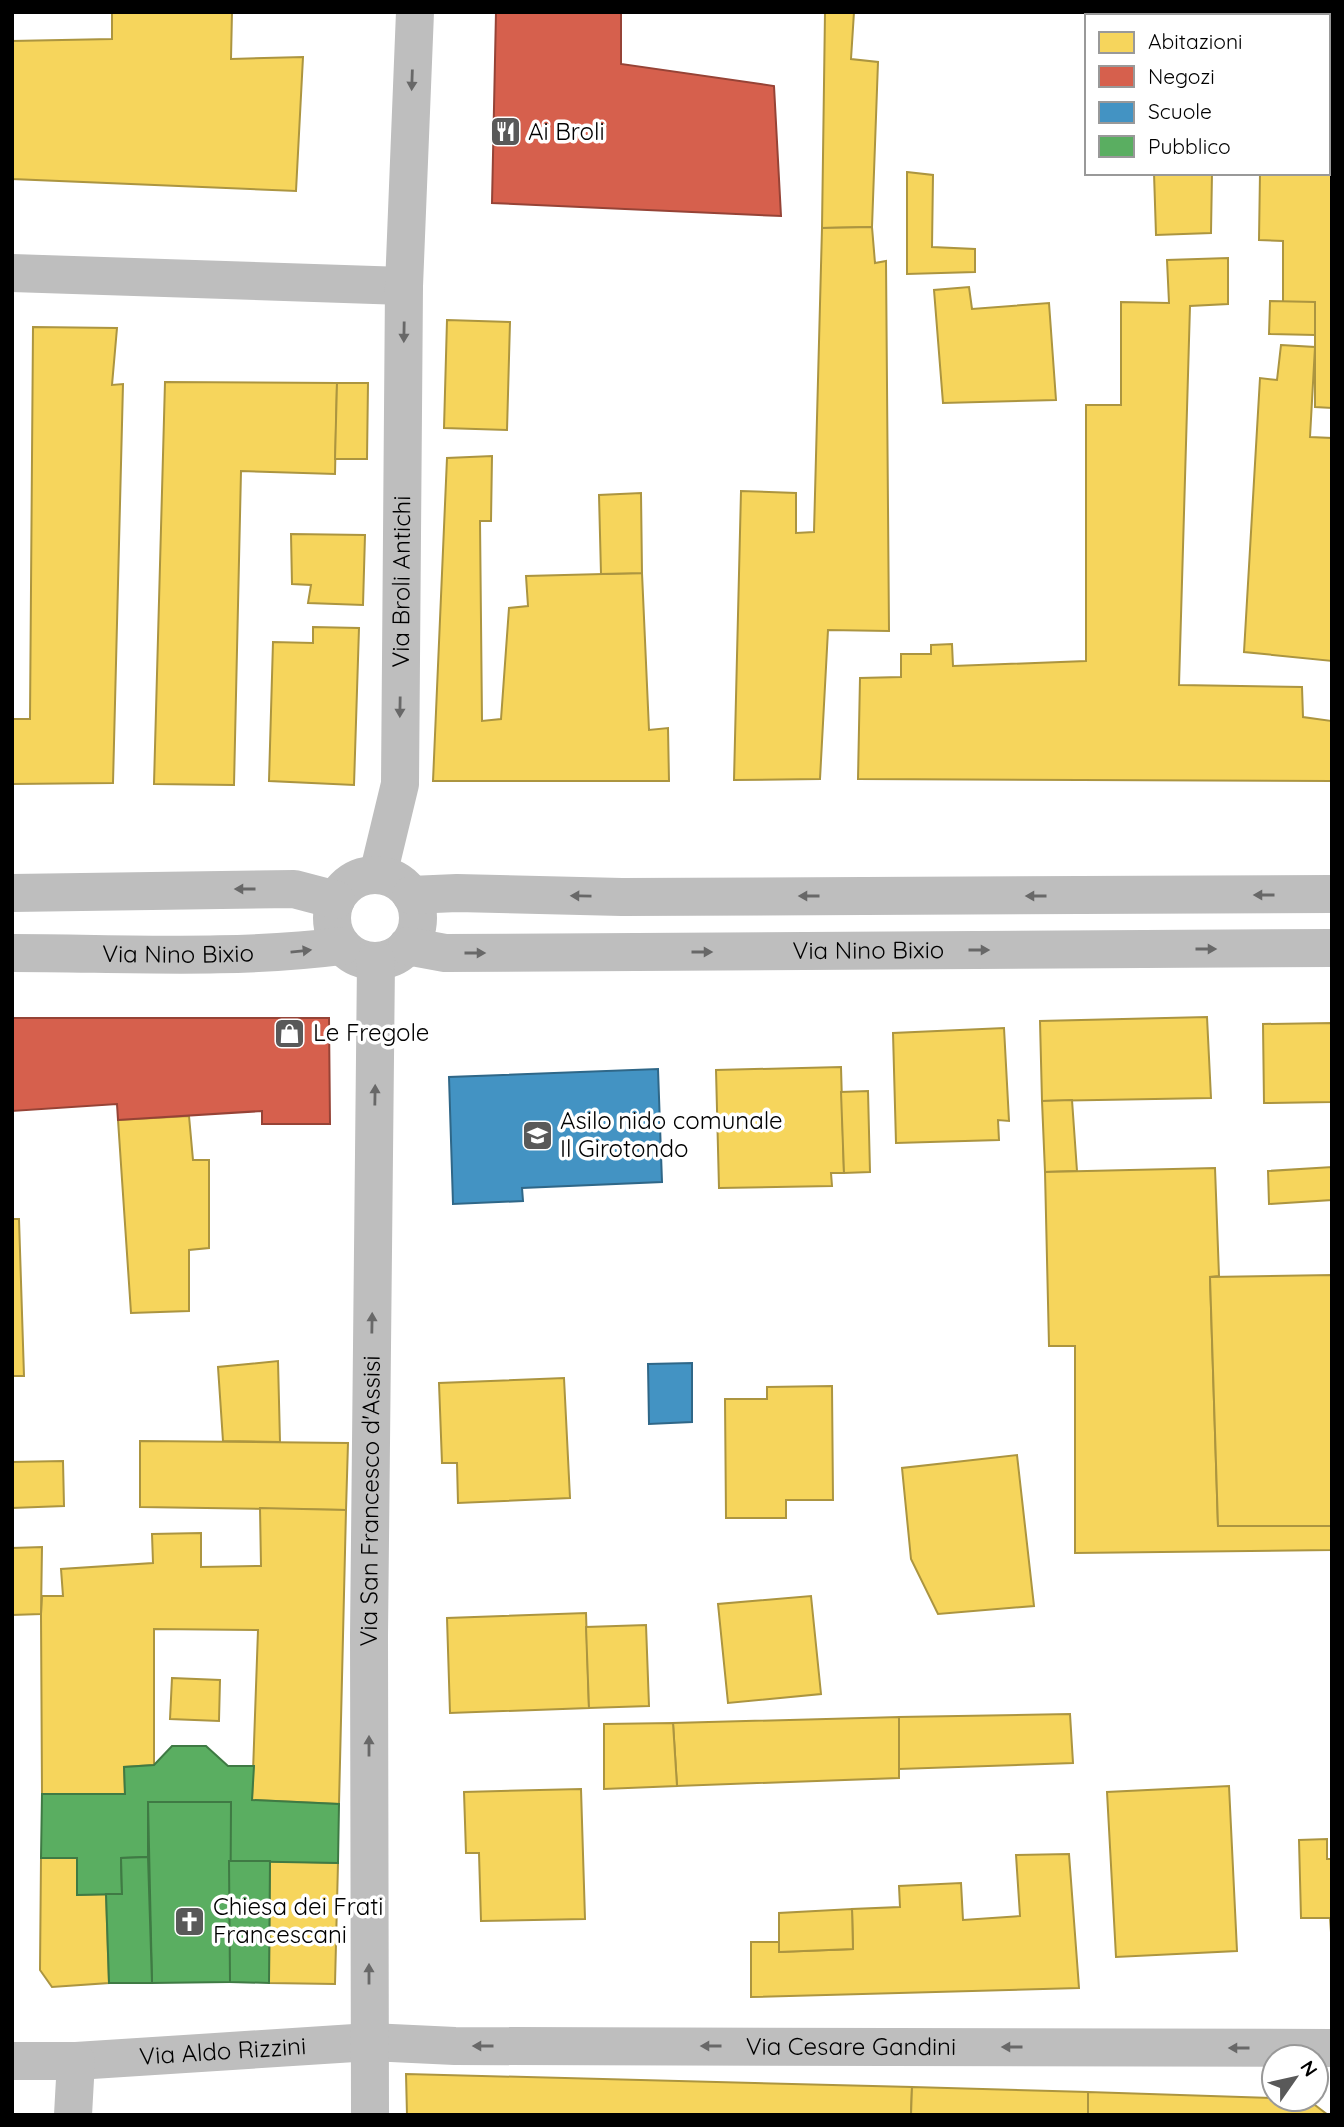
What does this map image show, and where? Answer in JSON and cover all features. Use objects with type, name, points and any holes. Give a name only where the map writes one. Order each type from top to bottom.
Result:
[{"type":"street","name":"Via Broli Antichi","points":[[379,875],[400,784],[404,286],[415,12]]},
{"type":"street","points":[[12,274],[404,286]]},
{"type":"street","points":[[365,876],[392,878],[403,885],[411,895],[418,921],[414,935],[375,951],[333,923],[332,911],[343,888],[365,876]]},
{"type":"street","points":[[12,892],[294,889],[336,900]]},
{"type":"street","points":[[411,895],[457,893],[622,897],[1332,894]]},
{"type":"street","name":"Via Nino Bixio","points":[[12,953],[1332,948]]},
{"type":"street","name":"Via San Francesco d'Assisi","points":[[370,2115],[369,1636],[375,951]]},
{"type":"street","name":"Via Cesare Gandini","points":[[370,2042],[455,2046],[1332,2048]]},
{"type":"street","name":"Via Aldo Rizzini","points":[[12,2061],[76,2061],[370,2042]]},
{"type":"street","points":[[73,2115],[76,2061]]},
{"type":"building: Abitazioni","points":[[112,12],[232,12],[231,59],[303,57],[296,191],[12,179],[12,41],[112,39]]},
{"type":"building: Abitazioni","points":[[825,12],[854,12],[851,59],[878,62],[872,227],[822,228]]},
{"type":"building: Abitazioni","points":[[1332,12],[1332,408],[1315,407],[1315,307],[1283,306],[1283,241],[1259,240],[1260,175],[1330,175],[1330,14],[1261,14]]},
{"type":"building: Abitazioni","points":[[907,172],[933,175],[932,247],[975,249],[975,272],[907,274]]},
{"type":"building: Abitazioni","points":[[1154,175],[1212,175],[1211,233],[1156,235]]},
{"type":"building: Abitazioni","points":[[872,227],[875,263],[886,261],[889,631],[828,630],[820,779],[734,780],[741,491],[796,493],[796,533],[814,532],[822,228]]},
{"type":"building: Abitazioni","points":[[1228,258],[1228,304],[1190,306],[1179,685],[1302,687],[1303,717],[1332,721],[1332,781],[858,779],[860,678],[901,677],[901,654],[931,654],[931,645],[952,644],[953,666],[1086,661],[1086,405],[1121,405],[1121,302],[1169,303],[1167,260]]},
{"type":"building: Abitazioni","points":[[969,287],[972,309],[1049,303],[1056,400],[943,403],[934,290]]},
{"type":"building: Abitazioni","points":[[1270,301],[1315,302],[1315,335],[1269,334]]},
{"type":"building: Abitazioni","points":[[447,320],[510,322],[507,430],[444,428]]},
{"type":"building: Abitazioni","points":[[33,327],[117,328],[112,385],[123,384],[113,783],[12,784],[12,719],[30,719]]},
{"type":"building: Abitazioni","points":[[1281,345],[1315,347],[1310,437],[1332,438],[1332,661],[1244,652],[1260,378],[1277,380]]},
{"type":"building: Abitazioni","points":[[165,382],[337,383],[335,474],[241,471],[234,785],[154,784]]},
{"type":"building: Abitazioni","points":[[337,383],[368,383],[367,459],[335,459]]},
{"type":"building: Abitazioni","points":[[492,456],[491,521],[480,521],[482,721],[501,719],[509,608],[528,606],[526,576],[642,573],[649,730],[668,728],[669,781],[433,781],[447,458]]},
{"type":"building: Abitazioni","points":[[641,493],[642,573],[601,574],[599,495]]},
{"type":"building: Abitazioni","points":[[291,534],[365,535],[363,605],[308,603],[311,585],[292,584]]},
{"type":"building: Abitazioni","points":[[313,627],[359,628],[354,785],[269,781],[273,642],[313,643]]},
{"type":"building: Abitazioni","points":[[1207,1017],[1211,1098],[1042,1101],[1040,1021]]},
{"type":"building: Abitazioni","points":[[1332,1023],[1332,1102],[1264,1103],[1263,1024]]},
{"type":"building: Abitazioni","points":[[1004,1028],[1009,1121],[998,1120],[999,1140],[896,1143],[893,1033]]},
{"type":"building: Abitazioni","points":[[841,1067],[844,1173],[831,1173],[832,1186],[719,1188],[716,1070]]},
{"type":"building: Abitazioni","points":[[868,1091],[870,1172],[844,1173],[841,1092]]},
{"type":"building: Abitazioni","points":[[1072,1100],[1077,1171],[1045,1172],[1042,1101]]},
{"type":"building: Abitazioni","points":[[189,1116],[193,1160],[209,1160],[209,1248],[189,1250],[189,1311],[131,1313],[118,1120]]},
{"type":"building: Abitazioni","points":[[1332,1167],[1332,1200],[1269,1204],[1268,1171]]},
{"type":"building: Abitazioni","points":[[1215,1168],[1219,1276],[1210,1277],[1218,1526],[1332,1526],[1332,1550],[1075,1553],[1075,1346],[1049,1346],[1045,1172]]},
{"type":"building: Abitazioni","points":[[12,1219],[19,1219],[24,1376],[12,1376]]},
{"type":"building: Abitazioni","points":[[1332,1275],[1332,1526],[1218,1526],[1210,1277]]},
{"type":"building: Abitazioni","points":[[278,1361],[280,1442],[223,1441],[218,1367]]},
{"type":"building: Abitazioni","points":[[564,1378],[570,1498],[458,1503],[457,1463],[442,1463],[439,1383]]},
{"type":"building: Abitazioni","points":[[832,1386],[833,1500],[786,1500],[786,1518],[726,1518],[725,1399],[767,1399],[767,1387]]},
{"type":"building: Abitazioni","points":[[140,1441],[348,1443],[346,1510],[140,1507]]},
{"type":"building: Abitazioni","points":[[1017,1455],[1034,1606],[938,1614],[911,1559],[902,1468]]},
{"type":"building: Abitazioni","points":[[63,1461],[64,1506],[12,1508],[12,1462]]},
{"type":"building: Abitazioni","points":[[260,1508],[346,1510],[339,1804],[252,1800],[258,1630],[154,1629],[154,1765],[124,1767],[125,1794],[42,1794],[42,1596],[63,1596],[61,1569],[153,1563],[152,1534],[201,1533],[201,1567],[261,1566]]},
{"type":"building: Abitazioni","points":[[42,1547],[41,1614],[12,1615],[12,1548]]},
{"type":"building: Abitazioni","points":[[811,1596],[821,1694],[728,1703],[718,1604]]},
{"type":"building: Abitazioni","points":[[586,1613],[589,1708],[450,1713],[447,1618]]},
{"type":"building: Abitazioni","points":[[646,1625],[649,1706],[589,1708],[586,1627]]},
{"type":"building: Abitazioni","points":[[172,1678],[220,1680],[219,1721],[170,1719]]},
{"type":"building: Abitazioni","points":[[1070,1714],[1073,1763],[899,1769],[899,1717]]},
{"type":"building: Abitazioni","points":[[899,1717],[899,1778],[677,1786],[673,1723]]},
{"type":"building: Abitazioni","points":[[673,1723],[677,1786],[604,1789],[604,1724]]},
{"type":"building: Abitazioni","points":[[1229,1786],[1237,1951],[1116,1957],[1107,1792]]},
{"type":"building: Abitazioni","points":[[581,1789],[585,1919],[481,1921],[479,1853],[466,1853],[464,1792]]},
{"type":"building: Abitazioni","points":[[1327,1839],[1327,1859],[1332,1859],[1332,1947],[1330,1918],[1301,1918],[1299,1840]]},
{"type":"building: Abitazioni","points":[[1069,1854],[1079,1988],[751,1997],[751,1942],[779,1942],[779,1952],[853,1949],[852,1909],[900,1907],[899,1886],[961,1883],[963,1920],[1020,1916],[1016,1855]]},
{"type":"building: Abitazioni","points":[[41,1858],[77,1858],[77,1895],[106,1894],[109,1983],[52,1987],[40,1970]]},
{"type":"building: Abitazioni","points":[[270,1861],[338,1863],[335,1984],[269,1983]]},
{"type":"building: Abitazioni","points":[[852,1909],[853,1949],[779,1952],[779,1913]]},
{"type":"building: Abitazioni","points":[[406,2074],[912,2087],[911,2115],[407,2115]]},
{"type":"building: Abitazioni","points":[[912,2087],[1088,2092],[1088,2115],[911,2115]]},
{"type":"building: Abitazioni","points":[[1088,2092],[1260,2097],[1260,2113],[1328,2115],[1088,2115]]},
{"type":"building: Negozi","points":[[496,12],[621,12],[621,64],[774,86],[781,216],[492,203]]},
{"type":"building: Negozi","points":[[12,1018],[329,1018],[330,1124],[262,1124],[262,1111],[118,1120],[117,1104],[12,1111]]},
{"type":"building: Scuole","points":[[658,1069],[662,1182],[522,1188],[523,1201],[453,1204],[449,1077]]},
{"type":"building: Scuole","points":[[692,1363],[692,1422],[649,1424],[648,1364]]},
{"type":"building: Pubblico","points":[[172,1746],[206,1746],[228,1766],[254,1766],[252,1800],[339,1804],[338,1863],[229,1861],[231,1802],[148,1802],[148,1857],[121,1858],[122,1894],[77,1895],[77,1858],[41,1858],[42,1794],[125,1794],[124,1767],[154,1765]]},
{"type":"building: Pubblico","name":"Chiesa dei Frati Francescani","points":[[148,1802],[231,1802],[230,1982],[152,1983]]},
{"type":"building: Pubblico","points":[[148,1857],[152,1983],[109,1983],[106,1894],[122,1894],[121,1858]]},
{"type":"building: Pubblico","points":[[229,1861],[270,1861],[269,1983],[230,1982]]},
{"type":"place","name":"Ai Broli","points":[[505,132]]},
{"type":"place","name":"Le Fregole","points":[[290,1033]]},
{"type":"place","name":"Asilo nido comunale Il Girotondo","points":[[537,1135]]},
{"type":"place","name":"Chiesa dei Frati Francescani","points":[[190,1921]]}]
